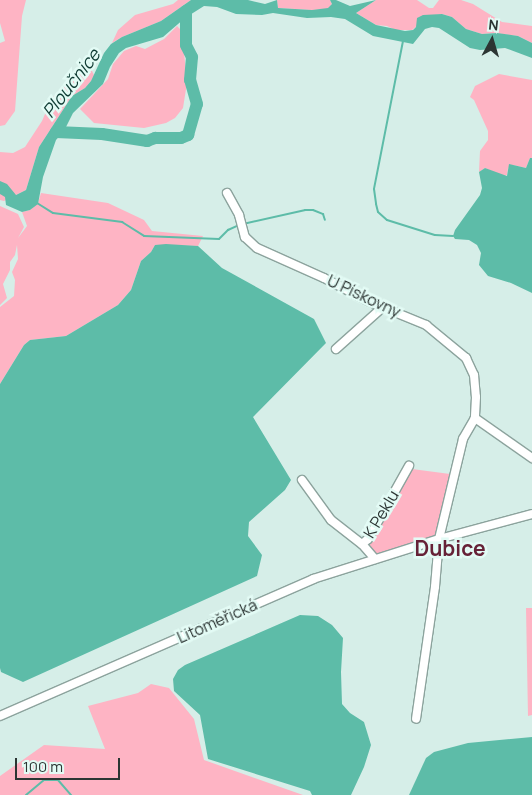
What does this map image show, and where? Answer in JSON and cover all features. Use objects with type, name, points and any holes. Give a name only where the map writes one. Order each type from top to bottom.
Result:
[{"type":"street","name":"U Pískovny","points":[[227,193],[239,215],[245,237],[257,248],[426,325],[466,358],[474,375],[475,418]]},
{"type":"street","points":[[336,348],[383,307]]},
{"type":"street","points":[[416,719],[440,539],[463,439],[475,418],[532,458]]},
{"type":"street","name":"K Peklu","points":[[375,559],[362,544],[368,539],[409,466]]},
{"type":"street","points":[[302,480],[331,520],[362,544]]},
{"type":"street","name":"Litoměřická","points":[[0,716],[313,579],[440,539],[532,514]]},
{"type":"shaded area","points":[[0,0],[26,0],[22,16],[15,111],[5,125],[0,126],[0,43],[5,41],[0,23]]},
{"type":"shaded area","points":[[178,0],[191,0],[161,21],[112,43],[118,30],[135,15],[173,4]]},
{"type":"shaded area","points":[[191,0],[248,0],[265,4],[277,0],[278,8],[312,10],[328,8],[332,4],[330,0],[336,0],[350,6],[376,0],[356,13],[376,25],[405,31],[413,30],[416,27],[417,18],[423,15],[442,14],[452,17],[466,29],[482,34],[497,33],[518,36],[532,43],[532,58],[505,48],[480,50],[470,48],[439,28],[425,29],[413,44],[373,36],[345,19],[331,17],[307,18],[273,13],[262,15],[236,14],[217,7],[204,6],[185,18],[163,37],[126,48],[119,53],[110,67],[103,84],[73,113],[64,131],[56,140],[43,177],[38,204],[30,210],[22,212],[6,205],[5,197],[0,194],[0,181],[7,184],[16,195],[26,190],[39,147],[72,96],[85,88],[91,81],[104,53],[111,44],[122,37],[161,21]]},
{"type":"shaded area","points":[[277,0],[330,0],[332,4],[328,9],[278,8]]},
{"type":"shaded area","points":[[376,0],[417,0],[429,8],[433,8],[439,0],[461,0],[473,4],[502,22],[532,26],[532,43],[518,36],[495,33],[482,34],[466,29],[452,17],[442,14],[430,16],[412,30],[395,30],[387,26],[376,25],[356,13]]},
{"type":"shaded area","points":[[177,26],[182,31],[187,83],[183,108],[175,118],[166,123],[144,128],[94,123],[80,109],[108,79],[113,64],[124,51],[136,46],[145,49],[164,39]]},
{"type":"shaded area","points":[[89,65],[94,75],[91,81],[85,88],[72,96],[39,147],[26,190],[4,201],[0,200],[0,152],[13,153],[25,147],[42,121],[52,98]]},
{"type":"shaded area","points":[[499,74],[532,80],[532,158],[530,158],[526,168],[513,165],[508,168],[507,175],[503,176],[485,168],[479,172],[480,151],[488,140],[488,131],[474,100],[470,97],[475,86]]},
{"type":"shaded area","points":[[530,158],[532,158],[532,293],[511,283],[488,276],[479,265],[481,253],[477,245],[469,240],[455,239],[453,236],[455,230],[480,195],[482,188],[479,172],[485,168],[507,176],[509,164],[526,168]]},
{"type":"shaded area","points":[[41,193],[108,203],[144,220],[152,231],[203,236],[198,246],[155,245],[151,252],[141,261],[131,290],[118,305],[66,336],[30,340],[24,345],[0,384],[0,307],[14,296],[15,280],[12,272],[18,259],[17,245],[15,255],[10,262],[10,270],[3,284],[7,298],[0,305],[0,206],[18,214],[24,227],[18,238],[27,226],[22,212],[30,210],[38,203]]},
{"type":"shaded area","points":[[155,245],[198,246],[222,268],[314,319],[326,343],[253,417],[291,480],[285,490],[249,522],[248,536],[262,555],[257,576],[23,682],[1,672],[0,668],[0,384],[24,345],[30,340],[66,336],[118,305],[131,290],[141,261],[151,252]]},
{"type":"shaded area","points":[[412,469],[450,474],[436,535],[376,554],[369,544]]},
{"type":"shaded area","points":[[526,608],[532,608],[532,715],[528,716]]},
{"type":"shaded area","points":[[300,615],[318,616],[332,625],[343,638],[342,704],[350,713],[364,722],[371,745],[364,767],[351,795],[312,795],[310,791],[208,759],[200,715],[174,691],[173,679],[178,670],[185,665]]},
{"type":"shaded area","points":[[151,684],[169,688],[194,719],[204,760],[303,795],[0,795],[0,776],[44,745],[105,749],[88,706],[138,693]]},
{"type":"shaded area","points":[[532,737],[532,795],[409,795],[426,758],[434,752],[468,743]]},
{"type":"waterway","points":[[56,132],[102,134],[147,141],[155,138],[181,138],[188,135],[197,104],[190,80],[192,57],[186,45],[186,11]]},
{"type":"waterway","points":[[403,41],[374,189],[378,212],[387,220],[435,235],[453,236]]},
{"type":"waterway","points":[[37,203],[53,213],[122,222],[144,236],[219,239],[228,230],[237,226]]},
{"type":"waterway","points":[[243,224],[305,210],[313,210],[323,214],[325,220]]},
{"type":"waterway","points":[[26,795],[44,780],[58,780],[71,795]]},
{"type":"district","name":"Dubice","points":[[450,548]]},
{"type":"water label","name":"Ploučnice","points":[[71,83]]}]
